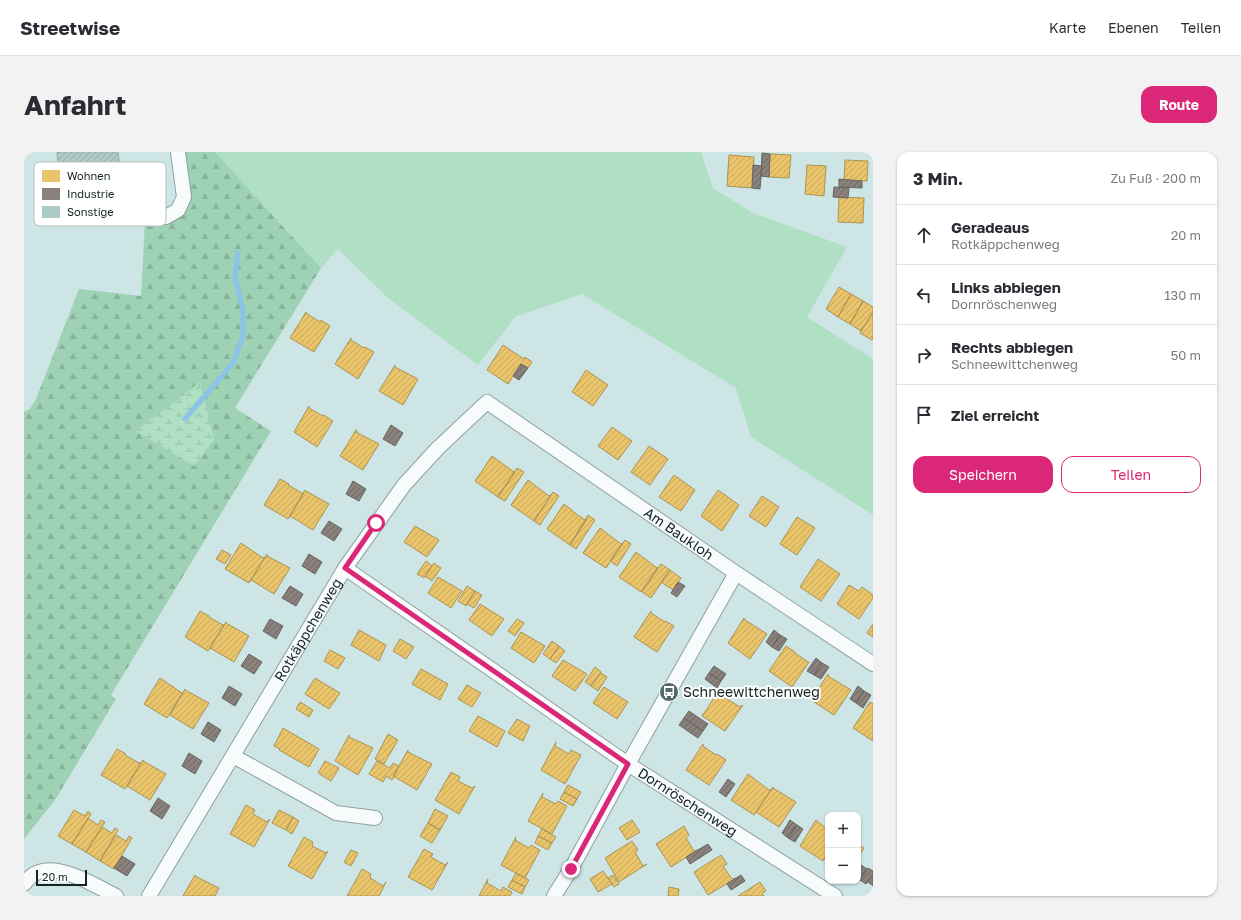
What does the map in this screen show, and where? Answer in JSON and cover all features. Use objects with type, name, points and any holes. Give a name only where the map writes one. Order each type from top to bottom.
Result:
[{"type":"street","points":[[166,217],[178,210],[184,197],[178,152]]},
{"type":"street","name":"Rotkäppchenweg","points":[[149,896],[345,568],[404,484],[438,448],[487,402]]},
{"type":"street","name":"Am Baukloh","points":[[487,402],[736,573],[873,664]]},
{"type":"street","name":"Dornröschenweg","points":[[345,568],[628,764],[835,896]]},
{"type":"street","points":[[554,896],[571,869],[628,764],[736,573]]},
{"type":"street","points":[[233,756],[336,813],[375,818]]},
{"type":"street","points":[[27,880],[39,872],[51,871],[67,873],[116,896]]},
{"type":"green space","points":[[184,152],[215,152],[321,268],[235,408],[271,431],[111,695],[116,699],[55,800],[24,839],[24,412],[30,409],[36,399],[79,289],[141,296],[145,226],[166,226],[166,221],[179,215]]},
{"type":"green space","points":[[215,152],[701,152],[713,188],[753,213],[847,247],[807,317],[873,359],[873,515],[751,437],[736,388],[582,294],[515,317],[478,365],[388,298],[338,249],[321,268]]},
{"type":"green space","points":[[200,382],[214,440],[194,466],[136,431]]},
{"type":"building: Wohnen","points":[[770,154],[791,155],[789,178],[769,177]]},
{"type":"building: Wohnen","points":[[729,155],[754,157],[752,188],[727,186]]},
{"type":"building: Wohnen","points":[[845,160],[868,161],[867,181],[844,180]]},
{"type":"building: Wohnen","points":[[807,165],[826,166],[824,196],[805,194]]},
{"type":"building: Wohnen","points":[[839,197],[864,198],[863,223],[838,222]]},
{"type":"building: Wohnen","points":[[839,287],[851,294],[838,317],[826,309]]},
{"type":"building: Wohnen","points":[[851,294],[863,301],[850,324],[838,317]]},
{"type":"building: Wohnen","points":[[863,301],[873,307],[873,312],[861,331],[850,324]]},
{"type":"building: Wohnen","points":[[306,312],[320,322],[321,320],[330,326],[314,352],[290,338]]},
{"type":"building: Wohnen","points":[[873,312],[873,339],[872,340],[860,333]]},
{"type":"building: Wohnen","points":[[351,338],[351,340],[364,348],[365,347],[374,352],[358,379],[335,364]]},
{"type":"building: Wohnen","points":[[503,345],[524,359],[525,357],[532,362],[528,368],[521,364],[508,384],[487,370]]},
{"type":"building: Wohnen","points":[[395,365],[395,367],[418,379],[403,405],[379,391]]},
{"type":"building: Wohnen","points":[[586,370],[608,385],[593,406],[572,392]]},
{"type":"building: Wohnen","points":[[309,406],[309,408],[333,421],[317,447],[294,432]]},
{"type":"building: Wohnen","points":[[612,427],[632,441],[618,460],[598,446]]},
{"type":"building: Wohnen","points":[[356,430],[356,432],[379,444],[363,470],[340,456]]},
{"type":"building: Wohnen","points":[[649,446],[668,459],[650,485],[631,472]]},
{"type":"building: Wohnen","points":[[492,456],[515,472],[498,497],[475,481]]},
{"type":"building: Wohnen","points":[[517,468],[524,472],[505,501],[498,497]]},
{"type":"building: Wohnen","points":[[674,475],[695,490],[681,511],[659,497]]},
{"type":"building: Wohnen","points":[[280,479],[304,493],[288,519],[264,505]]},
{"type":"building: Wohnen","points":[[528,480],[549,496],[551,495],[534,521],[511,505]]},
{"type":"building: Wohnen","points":[[305,490],[329,504],[313,530],[290,516]]},
{"type":"building: Wohnen","points":[[718,490],[739,505],[722,531],[701,516]]},
{"type":"building: Wohnen","points":[[553,492],[559,496],[540,525],[534,521]]},
{"type":"building: Wohnen","points":[[762,496],[779,507],[766,527],[749,516]]},
{"type":"building: Wohnen","points":[[564,504],[585,520],[587,519],[570,545],[547,529]]},
{"type":"building: Wohnen","points":[[588,515],[595,520],[576,549],[570,545]]},
{"type":"building: Wohnen","points":[[797,517],[815,528],[797,555],[780,544]]},
{"type":"building: Wohnen","points":[[415,526],[439,540],[427,557],[404,542]]},
{"type":"building: Wohnen","points":[[600,528],[621,544],[623,543],[606,568],[583,553]]},
{"type":"building: Wohnen","points":[[625,540],[631,544],[617,566],[610,561]]},
{"type":"building: Wohnen","points":[[241,543],[263,558],[265,557],[249,583],[225,569]]},
{"type":"building: Wohnen","points":[[222,550],[231,555],[225,564],[216,559]]},
{"type":"building: Wohnen","points":[[636,552],[657,568],[658,567],[641,592],[619,577]]},
{"type":"building: Wohnen","points":[[267,554],[267,556],[290,568],[274,594],[251,580]]},
{"type":"building: Wohnen","points":[[818,559],[840,574],[821,601],[800,587]]},
{"type":"building: Wohnen","points":[[426,561],[432,566],[424,578],[417,574]]},
{"type":"building: Wohnen","points":[[434,563],[441,568],[432,581],[425,576]]},
{"type":"building: Wohnen","points":[[661,564],[670,570],[651,598],[642,592]]},
{"type":"building: Wohnen","points":[[670,570],[681,578],[673,590],[661,582]]},
{"type":"building: Wohnen","points":[[438,577],[462,591],[451,608],[428,593]]},
{"type":"building: Wohnen","points":[[849,585],[859,591],[862,587],[873,595],[873,598],[859,619],[837,604]]},
{"type":"building: Wohnen","points":[[467,586],[475,591],[466,606],[458,601]]},
{"type":"building: Wohnen","points":[[475,591],[482,595],[474,608],[467,604]]},
{"type":"building: Wohnen","points":[[480,604],[504,619],[492,636],[469,620]]},
{"type":"building: Wohnen","points":[[200,611],[224,625],[208,651],[185,637]]},
{"type":"building: Wohnen","points":[[651,611],[651,613],[674,626],[657,652],[634,637]]},
{"type":"building: Wohnen","points":[[744,618],[767,634],[750,659],[728,643]]},
{"type":"building: Wohnen","points":[[517,619],[524,623],[515,636],[508,631]]},
{"type":"building: Wohnen","points":[[226,622],[249,636],[234,662],[210,648]]},
{"type":"building: Wohnen","points":[[873,624],[873,637],[867,633]]},
{"type":"building: Wohnen","points":[[359,630],[386,645],[379,661],[351,645]]},
{"type":"building: Wohnen","points":[[521,632],[545,646],[534,663],[511,648]]},
{"type":"building: Wohnen","points":[[400,639],[414,647],[406,659],[393,651]]},
{"type":"building: Wohnen","points":[[552,641],[559,646],[550,659],[543,654]]},
{"type":"building: Wohnen","points":[[559,646],[565,651],[556,663],[550,659]]},
{"type":"building: Wohnen","points":[[786,646],[809,662],[792,687],[769,671]]},
{"type":"building: Wohnen","points":[[330,650],[345,658],[338,669],[324,661]]},
{"type":"building: Wohnen","points":[[563,660],[587,674],[575,691],[552,676]]},
{"type":"building: Wohnen","points":[[595,667],[601,672],[591,686],[585,682]]},
{"type":"building: Wohnen","points":[[421,669],[448,684],[440,700],[412,684]]},
{"type":"building: Wohnen","points":[[601,673],[607,677],[598,691],[591,686]]},
{"type":"building: Wohnen","points":[[828,674],[828,676],[851,690],[834,715],[811,700]]},
{"type":"building: Wohnen","points":[[160,678],[182,693],[183,692],[167,718],[144,704]]},
{"type":"building: Wohnen","points":[[315,678],[340,693],[329,709],[305,694]]},
{"type":"building: Wohnen","points":[[467,685],[481,693],[472,707],[458,699]]},
{"type":"building: Wohnen","points":[[604,687],[628,702],[617,719],[593,703]]},
{"type":"building: Wohnen","points":[[185,689],[209,703],[193,729],[170,715]]},
{"type":"building: Wohnen","points":[[720,689],[729,695],[727,699],[740,707],[743,705],[725,731],[702,716]]},
{"type":"building: Wohnen","points":[[300,702],[313,710],[309,717],[296,709]]},
{"type":"building: Wohnen","points":[[870,702],[873,704],[873,741],[853,728]]},
{"type":"building: Wohnen","points":[[478,716],[505,731],[497,747],[469,731]]},
{"type":"building: Wohnen","points":[[517,719],[530,726],[523,741],[508,733]]},
{"type":"building: Wohnen","points":[[283,728],[319,749],[309,767],[274,746]]},
{"type":"building: Wohnen","points":[[388,734],[398,740],[384,764],[375,759]]},
{"type":"building: Wohnen","points":[[349,735],[349,737],[373,748],[358,775],[335,761]]},
{"type":"building: Wohnen","points":[[556,742],[555,746],[569,754],[571,750],[581,755],[565,784],[541,770]]},
{"type":"building: Wohnen","points":[[703,744],[703,746],[726,760],[709,785],[686,770]]},
{"type":"building: Wohnen","points":[[117,749],[141,763],[125,789],[101,775]]},
{"type":"building: Wohnen","points":[[408,750],[408,752],[432,764],[417,790],[393,776]]},
{"type":"building: Wohnen","points":[[143,760],[166,774],[150,800],[127,786]]},
{"type":"building: Wohnen","points":[[325,761],[339,768],[331,781],[318,773]]},
{"type":"building: Wohnen","points":[[377,761],[390,768],[393,763],[399,766],[392,780],[386,776],[383,782],[369,774]]},
{"type":"building: Wohnen","points":[[451,772],[460,777],[458,781],[472,788],[475,786],[459,814],[435,800]]},
{"type":"building: Wohnen","points":[[748,774],[771,790],[754,815],[731,800]]},
{"type":"building: Wohnen","points":[[568,785],[581,792],[577,799],[564,792]]},
{"type":"building: Wohnen","points":[[773,787],[796,802],[779,827],[756,812]]},
{"type":"building: Wohnen","points":[[564,792],[577,799],[573,806],[560,799]]},
{"type":"building: Wohnen","points":[[543,793],[542,797],[556,804],[558,801],[567,806],[552,834],[528,821]]},
{"type":"building: Wohnen","points":[[246,805],[255,810],[253,814],[267,822],[270,819],[254,847],[230,834]]},
{"type":"building: Wohnen","points":[[435,809],[448,816],[440,830],[428,823]]},
{"type":"building: Wohnen","points":[[74,810],[85,816],[88,811],[91,814],[72,844],[58,836]]},
{"type":"building: Wohnen","points":[[279,810],[293,817],[286,830],[272,823]]},
{"type":"building: Wohnen","points":[[293,817],[299,821],[292,834],[286,830]]},
{"type":"building: Wohnen","points":[[88,818],[98,825],[101,820],[105,822],[86,852],[72,844]]},
{"type":"building: Wohnen","points":[[632,820],[640,832],[627,840],[619,828]]},
{"type":"building: Wohnen","points":[[816,820],[825,828],[825,858],[823,861],[800,846]]},
{"type":"building: Wohnen","points":[[428,823],[440,830],[432,843],[420,836]]},
{"type":"building: Wohnen","points":[[684,826],[689,835],[686,838],[694,851],[698,850],[671,867],[656,844]]},
{"type":"building: Wohnen","points":[[102,827],[112,833],[115,828],[118,830],[100,861],[86,852]]},
{"type":"building: Wohnen","points":[[542,829],[556,837],[552,843],[538,836]]},
{"type":"building: Wohnen","points":[[116,835],[126,841],[129,836],[132,838],[114,869],[100,861]]},
{"type":"building: Wohnen","points":[[538,836],[552,843],[548,850],[535,843]]},
{"type":"building: Wohnen","points":[[304,837],[313,842],[312,846],[326,853],[328,851],[312,879],[288,866]]},
{"type":"building: Wohnen","points":[[516,837],[515,840],[529,848],[531,845],[540,850],[525,878],[501,865]]},
{"type":"building: Wohnen","points":[[632,841],[638,850],[635,852],[643,866],[647,864],[619,882],[605,858]]},
{"type":"building: Wohnen","points":[[424,849],[433,854],[431,857],[445,865],[448,862],[432,890],[408,877]]},
{"type":"building: Wohnen","points":[[351,850],[358,853],[351,866],[344,862]]},
{"type":"building: Wohnen","points":[[721,855],[727,864],[723,866],[732,879],[736,878],[708,895],[694,872]]},
{"type":"building: Wohnen","points":[[362,869],[371,874],[370,878],[383,886],[386,882],[379,896],[347,896]]},
{"type":"building: Wohnen","points":[[603,871],[612,884],[598,892],[590,879]]},
{"type":"building: Wohnen","points":[[516,873],[529,880],[525,887],[512,880]]},
{"type":"building: Wohnen","points":[[195,875],[219,888],[215,896],[183,896]]},
{"type":"building: Wohnen","points":[[613,875],[619,884],[614,887],[608,878]]},
{"type":"building: Wohnen","points":[[488,879],[487,883],[501,891],[503,887],[512,892],[510,896],[479,896]]},
{"type":"building: Wohnen","points":[[512,880],[525,887],[522,894],[508,887]]},
{"type":"building: Wohnen","points":[[760,882],[766,891],[762,893],[764,896],[738,896]]},
{"type":"building: Wohnen","points":[[669,887],[679,889],[678,896],[668,896]]},
{"type":"building: Industrie","points":[[762,153],[770,154],[769,177],[761,176]]},
{"type":"building: Industrie","points":[[753,165],[762,166],[760,189],[752,188]]},
{"type":"building: Industrie","points":[[839,179],[862,181],[862,188],[839,187]]},
{"type":"building: Industrie","points":[[834,187],[849,188],[848,198],[833,197]]},
{"type":"building: Industrie","points":[[521,364],[528,368],[519,380],[513,376]]},
{"type":"building: Industrie","points":[[391,425],[403,433],[395,446],[383,439]]},
{"type":"building: Industrie","points":[[353,481],[366,489],[359,501],[346,494]]},
{"type":"building: Industrie","points":[[329,521],[342,529],[334,541],[321,533]]},
{"type":"building: Industrie","points":[[309,554],[322,562],[315,574],[302,566]]},
{"type":"building: Industrie","points":[[678,582],[685,586],[677,597],[671,593]]},
{"type":"building: Industrie","points":[[290,586],[303,594],[296,606],[282,598]]},
{"type":"building: Industrie","points":[[270,619],[283,626],[276,639],[263,631]]},
{"type":"building: Industrie","points":[[774,630],[780,635],[772,647],[766,642]]},
{"type":"building: Industrie","points":[[780,635],[787,639],[779,651],[772,647]]},
{"type":"building: Industrie","points":[[249,654],[262,662],[254,674],[241,666]]},
{"type":"building: Industrie","points":[[816,658],[822,663],[814,675],[807,671]]},
{"type":"building: Industrie","points":[[822,663],[829,667],[821,679],[814,675]]},
{"type":"building: Industrie","points":[[714,666],[726,674],[721,681],[709,673]]},
{"type":"building: Industrie","points":[[709,673],[721,681],[717,688],[705,679]]},
{"type":"building: Industrie","points":[[229,686],[242,694],[235,706],[222,698]]},
{"type":"building: Industrie","points":[[858,686],[864,691],[856,703],[850,699]]},
{"type":"building: Industrie","points":[[864,691],[871,695],[863,708],[856,703]]},
{"type":"building: Industrie","points":[[689,711],[708,724],[703,731],[684,718]]},
{"type":"building: Industrie","points":[[684,718],[703,731],[698,738],[679,725]]},
{"type":"building: Industrie","points":[[208,722],[221,730],[214,742],[201,734]]},
{"type":"building: Industrie","points":[[189,753],[202,761],[195,774],[182,766]]},
{"type":"building: Industrie","points":[[728,779],[735,784],[726,797],[719,792]]},
{"type":"building: Industrie","points":[[158,798],[170,806],[162,819],[150,811]]},
{"type":"building: Industrie","points":[[790,820],[797,825],[788,838],[782,833]]},
{"type":"building: Industrie","points":[[797,825],[803,829],[795,842],[788,838]]},
{"type":"building: Industrie","points":[[708,844],[712,850],[690,864],[686,857]]},
{"type":"building: Industrie","points":[[122,856],[135,864],[127,876],[114,868]]},
{"type":"building: Industrie","points":[[861,865],[867,869],[861,878]]},
{"type":"building: Industrie","points":[[868,868],[873,871],[873,874],[866,884],[861,881]]},
{"type":"building: Industrie","points":[[873,874],[873,886],[868,882]]},
{"type":"building: Industrie","points":[[741,875],[745,881],[731,890],[727,884]]},
{"type":"building: Sonstige","points":[[57,152],[118,152],[119,162],[58,162]]},
{"type":"waterway","points":[[185,419],[233,363],[243,337],[243,309],[235,278],[238,253]]},
{"type":"place","name":"Schneewittchenweg","points":[[669,692]]},
{"type":"route","points":[[376,523],[345,568],[628,764],[571,869]]}]
